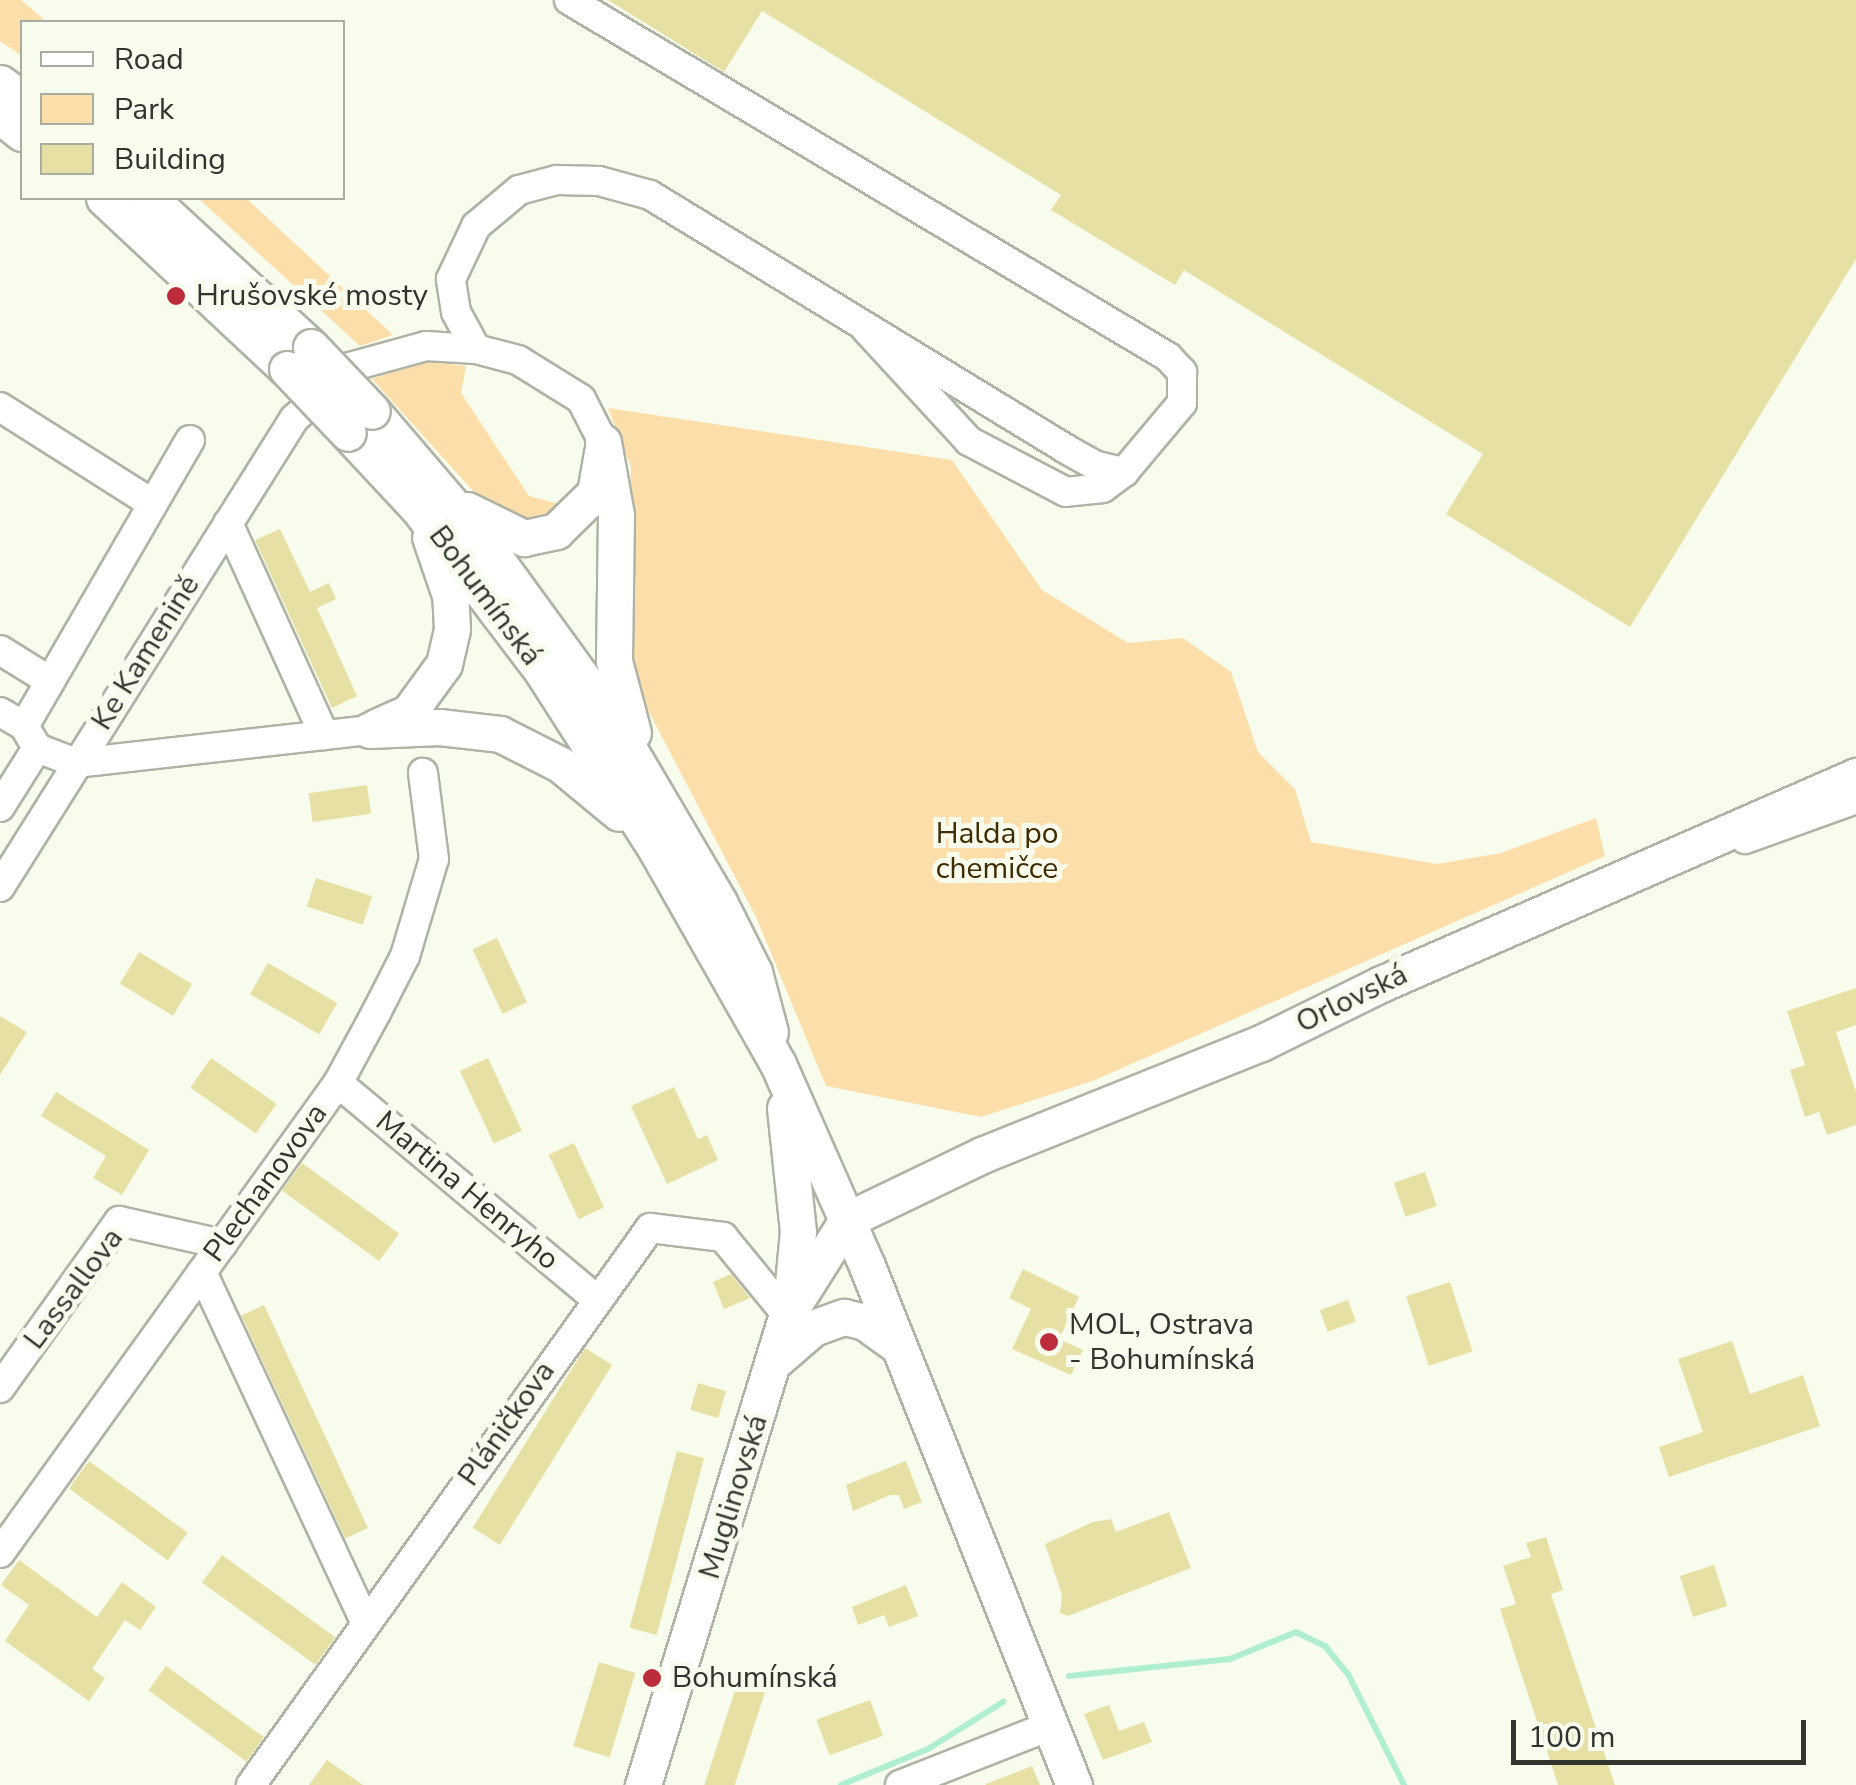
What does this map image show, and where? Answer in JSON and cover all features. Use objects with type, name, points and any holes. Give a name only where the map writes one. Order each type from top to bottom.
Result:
[{"type":"main road","points":[[0,116],[20,131]]},
{"type":"main road","name":"Bohumínská","points":[[106,200],[299,358]]},
{"type":"main road","name":"Bohumínská","points":[[151,200],[546,625],[645,772],[754,972],[778,1064]]},
{"type":"main road","points":[[423,491],[487,522],[536,537],[576,518],[595,493],[603,442]]},
{"type":"main road","points":[[603,442],[616,515],[610,574],[614,661],[645,772]]},
{"type":"main road","points":[[370,730],[409,712],[430,689],[452,629],[450,595],[423,491]]},
{"type":"main road","name":"Bohumínská","points":[[423,491],[657,851],[778,1064],[847,1220],[1074,1785]]},
{"type":"main road","points":[[370,730],[439,727],[500,734],[595,789],[657,851]]},
{"type":"main road","name":"Orlovská","points":[[847,1220],[982,1155],[1261,1043],[1856,776]]},
{"type":"main road","points":[[778,1064],[798,1218],[789,1308]]},
{"type":"main road","name":"Muglinovská","points":[[642,1785],[789,1308],[847,1220]]},
{"type":"main road","points":[[776,1360],[813,1328],[844,1317],[865,1322],[898,1346]]},
{"type":"street","points":[[569,0],[1168,356],[1182,372],[1182,403],[1124,472],[1080,494],[1007,463],[970,440],[929,403],[864,327]]},
{"type":"street","points":[[476,348],[456,312],[453,266],[488,213],[518,190],[578,179],[650,195],[1097,466],[1124,472]]},
{"type":"street","points":[[426,346],[456,312]]},
{"type":"street","points":[[426,346],[476,348],[548,373],[580,399],[603,442]]},
{"type":"street","name":"Ke Kamenině","points":[[0,887],[294,419],[350,368],[426,346]]},
{"type":"street","points":[[0,407],[151,503]]},
{"type":"street","points":[[0,808],[20,729],[190,440]]},
{"type":"street","points":[[228,522],[324,735]]},
{"type":"street","points":[[0,650],[50,681]]},
{"type":"street","points":[[20,729],[76,763],[370,730]]},
{"type":"street","name":"Plechanovova","points":[[0,1553],[338,1083],[406,956],[426,901],[433,841],[423,772]]},
{"type":"street","points":[[1699,846],[1753,837],[1856,800]]},
{"type":"street","name":"Martina Henryho","points":[[338,1083],[596,1298]]},
{"type":"street","name":"Lassallova","points":[[0,1388],[119,1221],[222,1244]]},
{"type":"street","name":"Pláničkova","points":[[251,1785],[596,1298],[650,1228],[722,1236],[789,1308]]},
{"type":"street","points":[[202,1272],[366,1623]]},
{"type":"street","points":[[900,1785],[1050,1726]]},
{"type":"green space","points":[[0,0],[21,0],[45,20],[20,20],[20,55],[0,41]]},
{"type":"green space","points":[[200,200],[248,200],[393,335],[360,346]]},
{"type":"green space","points":[[424,361],[466,366],[461,393],[529,496],[567,506],[535,523],[484,503],[372,379]]},
{"type":"green space","name":"Halda po chemičce","points":[[608,408],[952,460],[1042,590],[1128,643],[1183,638],[1231,672],[1258,752],[1295,789],[1311,842],[1437,864],[1501,853],[1596,818],[1605,856],[1095,1080],[981,1117],[826,1086],[756,917],[637,689],[627,636],[631,467]]},
{"type":"building","points":[[608,0],[1856,0],[1856,259],[1630,627],[1446,514],[1483,454],[1184,270],[1175,285],[1051,210],[1061,195],[762,11],[724,72]]},
{"type":"building","points":[[280,529],[310,592],[329,583],[336,599],[317,608],[357,696],[332,708],[255,540]]},
{"type":"building","points":[[367,785],[371,814],[313,822],[309,793]]},
{"type":"building","points":[[316,878],[372,896],[363,925],[307,907]]},
{"type":"building","points":[[497,938],[527,1002],[503,1014],[473,949]]},
{"type":"building","points":[[139,952],[192,984],[173,1016],[120,984]]},
{"type":"building","points":[[268,963],[337,1003],[319,1034],[250,994]]},
{"type":"building","points":[[1856,988],[1856,1025],[1836,1032],[1856,1092],[1856,1125],[1827,1135],[1819,1112],[1805,1117],[1790,1070],[1805,1065],[1787,1011]]},
{"type":"building","points":[[0,1016],[27,1032],[0,1075]]},
{"type":"building","points":[[211,1058],[277,1104],[256,1133],[190,1087]]},
{"type":"building","points":[[488,1058],[522,1131],[494,1144],[460,1071]]},
{"type":"building","points":[[674,1087],[698,1139],[707,1135],[718,1160],[667,1184],[631,1106]]},
{"type":"building","points":[[56,1092],[149,1150],[122,1195],[93,1178],[106,1156],[41,1116]]},
{"type":"building","points":[[574,1143],[604,1207],[579,1219],[549,1155]]},
{"type":"building","points":[[302,1163],[399,1234],[379,1261],[282,1191]]},
{"type":"building","points":[[1425,1172],[1437,1206],[1406,1217],[1394,1183]]},
{"type":"building","points":[[1023,1269],[1079,1297],[1059,1339],[1083,1350],[1071,1375],[1012,1349],[1031,1309],[1009,1298]]},
{"type":"building","points":[[731,1274],[750,1298],[724,1309],[713,1282]]},
{"type":"building","points":[[1450,1282],[1473,1351],[1429,1366],[1406,1296]]},
{"type":"building","points":[[1348,1300],[1356,1322],[1328,1332],[1320,1310]]},
{"type":"building","points":[[264,1305],[368,1528],[345,1539],[241,1316]]},
{"type":"building","points":[[1732,1341],[1750,1394],[1803,1375],[1820,1426],[1669,1477],[1659,1447],[1703,1432],[1678,1359]]},
{"type":"building","points":[[585,1348],[612,1365],[500,1545],[473,1528]]},
{"type":"building","points":[[698,1383],[726,1391],[718,1418],[690,1410]]},
{"type":"building","points":[[677,1451],[704,1458],[657,1635],[630,1628]]},
{"type":"building","points":[[89,1461],[188,1533],[168,1560],[69,1489]]},
{"type":"building","points":[[906,1461],[922,1502],[904,1509],[899,1495],[890,1495],[853,1511],[846,1485]]},
{"type":"building","points":[[1169,1512],[1191,1568],[1068,1616],[1060,1613],[1062,1595],[1045,1544],[1093,1522],[1111,1519],[1116,1532]]},
{"type":"building","points":[[1546,1537],[1563,1590],[1551,1594],[1615,1785],[1558,1785],[1500,1609],[1516,1604],[1503,1566],[1531,1557],[1526,1543]]},
{"type":"building","points":[[222,1555],[335,1637],[315,1665],[202,1583]]},
{"type":"building","points":[[19,1560],[97,1617],[122,1582],[156,1607],[140,1630],[125,1620],[92,1669],[105,1678],[89,1701],[5,1641],[29,1605],[1,1585]]},
{"type":"building","points":[[1714,1565],[1727,1606],[1693,1617],[1680,1576]]},
{"type":"building","points":[[906,1585],[918,1616],[889,1627],[884,1615],[858,1625],[852,1607]]},
{"type":"building","points":[[599,1662],[635,1673],[610,1757],[573,1746]]},
{"type":"building","points":[[166,1666],[264,1737],[246,1761],[148,1690]]},
{"type":"building","points":[[742,1669],[770,1678],[735,1785],[704,1785]]},
{"type":"building","points":[[870,1700],[883,1736],[829,1755],[816,1719]]},
{"type":"building","points":[[1109,1705],[1119,1731],[1144,1722],[1152,1742],[1103,1760],[1084,1714]]},
{"type":"building","points":[[327,1760],[363,1785],[309,1785]]},
{"type":"building","points":[[1032,1766],[1040,1785],[986,1785],[986,1784]]},
{"type":"waterway","points":[[1069,1676],[1230,1659],[1296,1632],[1325,1646],[1348,1674],[1404,1785]]},
{"type":"waterway","points":[[841,1785],[928,1749],[1003,1702]]},
{"type":"place","name":"Hrušovské mosty","points":[[176,296]]},
{"type":"place","name":"MOL, Ostrava - Bohumínská","points":[[1049,1342]]},
{"type":"place","name":"Bohumínská","points":[[652,1678]]}]
